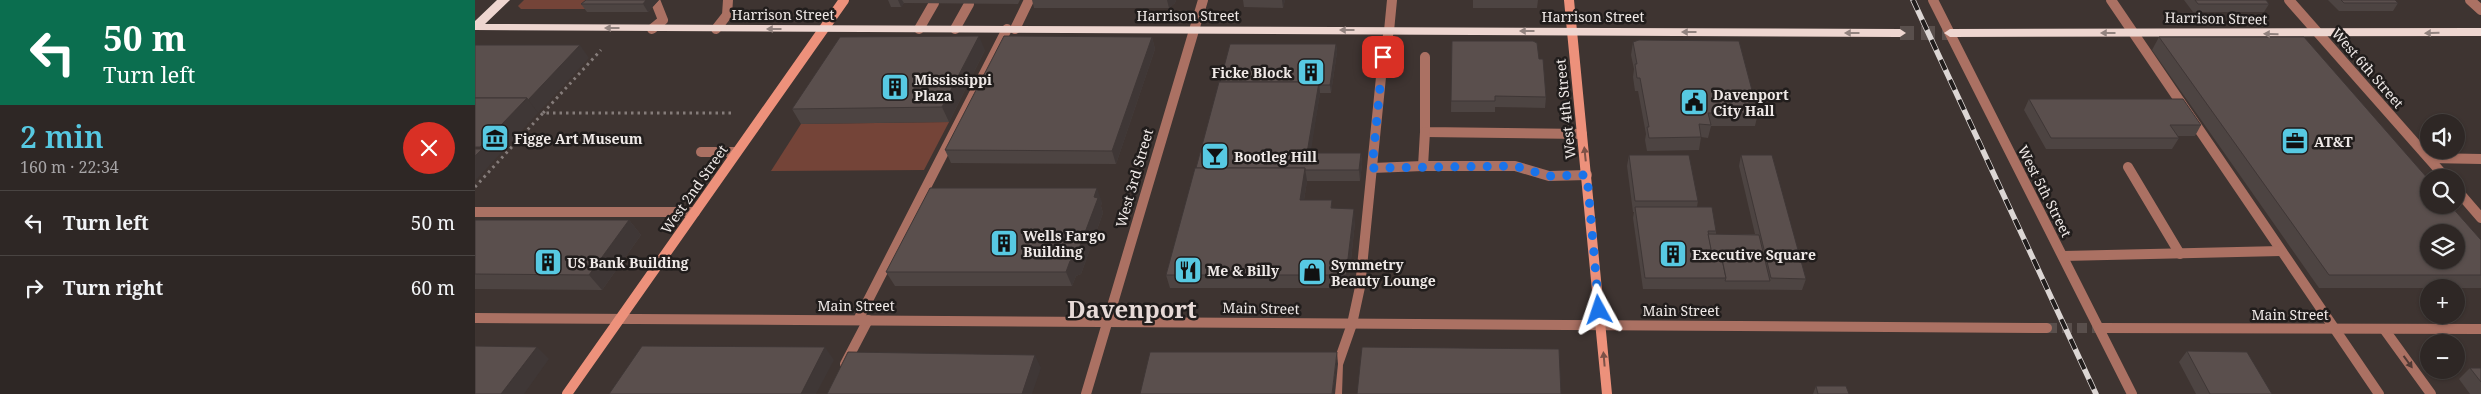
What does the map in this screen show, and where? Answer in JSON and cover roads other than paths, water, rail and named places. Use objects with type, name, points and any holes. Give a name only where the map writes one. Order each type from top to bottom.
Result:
[{"type":"highway","points":[[475,27],[504,0]]},
{"type":"highway","name":"Harrison Street","points":[[475,27],[1900,33]]},
{"type":"highway","name":"Harrison Street","points":[[1950,33],[2320,34],[2481,32]]},
{"type":"main road","name":"West 2nd Street","points":[[567,394],[843,0]]},
{"type":"main road","name":"West 4th Street","points":[[1569,0],[1607,394]]},
{"type":"street","points":[[652,29],[663,20],[655,0]]},
{"type":"street","points":[[716,29],[727,15],[728,0]]},
{"type":"street","points":[[838,378],[863,320],[1011,30],[1029,0]]},
{"type":"street","name":"West 3rd Street","points":[[1086,394],[1203,0]]},
{"type":"street","points":[[1337,394],[1338,364],[1352,324],[1360,287],[1383,57],[1389,31],[1392,0]]},
{"type":"street","name":"West 5th Street","points":[[1933,0],[2132,394]]},
{"type":"street","points":[[2111,0],[2379,394]]},
{"type":"street","name":"West 6th Street","points":[[2289,0],[2420,148]]},
{"type":"street","points":[[2470,0],[2481,10]]},
{"type":"street","points":[[919,29],[934,3]]},
{"type":"street","points":[[955,29],[969,4]]},
{"type":"street","points":[[1423,166],[1425,57]]},
{"type":"street","points":[[1425,132],[1582,134]]},
{"type":"street","points":[[701,152],[737,152]]},
{"type":"street","points":[[2465,158],[2481,158]]},
{"type":"street","name":"West 6th Street","points":[[2430,159],[2438,169]]},
{"type":"street","points":[[1372,168],[1515,166],[1549,176],[1587,175]]},
{"type":"street","points":[[2128,167],[2181,254]]},
{"type":"street","points":[[2465,200],[2481,218]]},
{"type":"street","points":[[475,212],[695,212]]},
{"type":"street","points":[[2063,256],[2281,251]]},
{"type":"street","name":"Main Street","points":[[475,318],[2047,328]]},
{"type":"street","name":"Main Street","points":[[2099,328],[2481,329]]},
{"type":"street","points":[[2384,330],[2431,394]]},
{"type":"tunnel","points":[[1900,33],[1950,33]]},
{"type":"tunnel","points":[[2047,328],[2099,328]]},
{"type":"railway","points":[[1913,0],[2096,394]]},
{"type":"place","name":"Ficke Block","points":[[1311,72]]},
{"type":"place","name":"Mississippi Plaza","points":[[895,87]]},
{"type":"place","name":"Davenport City Hall","points":[[1694,102]]},
{"type":"place","name":"Figge Art Museum","points":[[495,138]]},
{"type":"place","name":"AT&T","points":[[2295,141]]},
{"type":"place","name":"Bootleg Hill","points":[[1215,156]]},
{"type":"place","name":"Wells Fargo Building","points":[[1004,243]]},
{"type":"place","name":"Executive Square","points":[[1673,254]]},
{"type":"place","name":"US Bank Building","points":[[548,262]]},
{"type":"place","name":"Me & Billy","points":[[1188,270]]},
{"type":"place","name":"Symmetry Beauty Lounge","points":[[1312,272]]},
{"type":"district","name":"Davenport","points":[[1132,308]]}]
